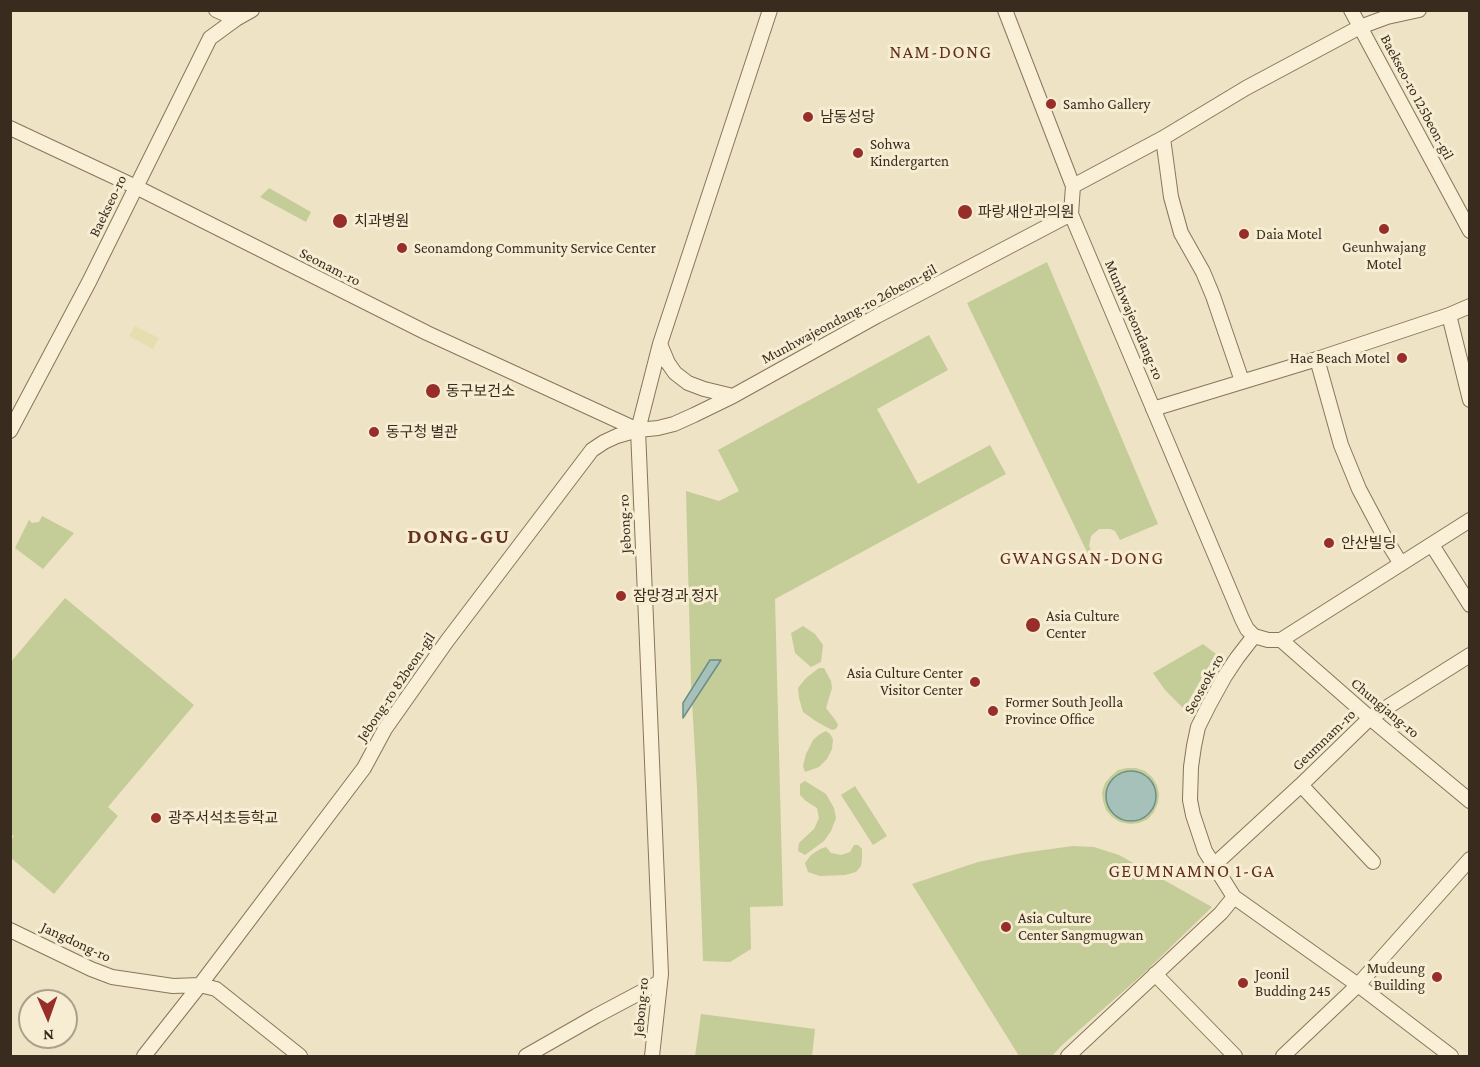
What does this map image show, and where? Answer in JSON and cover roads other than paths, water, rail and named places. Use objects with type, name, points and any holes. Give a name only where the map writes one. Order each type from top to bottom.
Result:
[{"type":"street","points":[[216,10],[238,15]]},
{"type":"street","name":"Baekseo-ro","points":[[10,431],[88,282],[210,38],[238,15],[252,10]]},
{"type":"street","name":"Jebong-ro","points":[[652,1056],[660,982],[638,430],[660,344],[770,10]]},
{"type":"street","name":"Munhwajeondang-ro","points":[[1005,10],[1073,186],[1071,214],[1242,619],[1254,636]]},
{"type":"street","name":"Baekseo-ro 125beon-gil","points":[[1351,10],[1470,231]]},
{"type":"street","points":[[1073,186],[1163,138],[1246,88],[1360,27],[1387,17],[1419,10]]},
{"type":"street","name":"Seonam-ro","points":[[10,128],[136,187],[437,338],[638,430]]},
{"type":"street","points":[[1163,138],[1171,197],[1181,233],[1203,272],[1213,296],[1242,381]]},
{"type":"street","name":"Munhwajeondang-ro 26beon-gil","points":[[638,430],[674,424],[733,396],[877,316],[1071,214]]},
{"type":"street","points":[[1154,409],[1317,359],[1470,306]]},
{"type":"street","points":[[1449,315],[1470,400]]},
{"type":"street","points":[[660,344],[675,373],[688,383],[733,396]]},
{"type":"street","points":[[1317,359],[1341,445],[1359,489],[1401,564]]},
{"type":"street","name":"Jebong-ro 82beon-gil","points":[[200,985],[364,768],[385,729],[447,641],[592,450],[616,436],[638,430]]},
{"type":"street","points":[[1254,636],[1268,640],[1281,640],[1470,520]]},
{"type":"street","points":[[1431,545],[1470,605]]},
{"type":"street","name":"Seoseok-ro","points":[[1234,897],[1205,851],[1201,840],[1190,800],[1191,767],[1198,727],[1225,676],[1254,636]]},
{"type":"street","name":"Chungjang-ro","points":[[1281,640],[1470,801]]},
{"type":"street","name":"Geumnam-ro","points":[[1214,865],[1370,718],[1470,655]]},
{"type":"street","points":[[1301,785],[1373,862]]},
{"type":"street","points":[[1283,1056],[1358,985],[1470,859]]},
{"type":"street","points":[[1068,1056],[1221,913],[1234,897],[1358,985],[1451,1056]]},
{"type":"street","name":"Jangdong-ro","points":[[10,930],[112,977],[173,986],[200,985],[216,989],[300,1056]]},
{"type":"street","points":[[1155,974],[1235,1056]]},
{"type":"street","points":[[526,1056],[660,982]]},
{"type":"street","points":[[144,1056],[200,985]]},
{"type":"water","points":[[710,660],[721,660],[683,718],[683,703]]},
{"type":"water","points":[[1131,771],[1140,773],[1151,782],[1156,796],[1154,805],[1145,816],[1131,821],[1122,819],[1111,810],[1106,796],[1108,787],[1117,776]]},
{"type":"place","name":"Samho Gallery","points":[[1051,104]]},
{"type":"place","name":"남동성당","points":[[808,117]]},
{"type":"place","name":"Sohwa Kindergarten","points":[[858,153]]},
{"type":"place","name":"파랑새안과의원","points":[[965,212]]},
{"type":"place","name":"치과병원","points":[[340,221]]},
{"type":"place","name":"Geunhwajang Motel","points":[[1384,229]]},
{"type":"place","name":"Daia Motel","points":[[1244,234]]},
{"type":"place","name":"Seonamdong Community Service Center","points":[[402,248]]},
{"type":"place","name":"Hae Beach Motel","points":[[1402,358]]},
{"type":"place","name":"동구보건소","points":[[433,391]]},
{"type":"place","name":"동구청 별관","points":[[374,432]]},
{"type":"place","name":"안산빌딩","points":[[1329,543]]},
{"type":"place","name":"잠망경과 정자","points":[[621,596]]},
{"type":"place","name":"Asia Culture Center","points":[[1033,625]]},
{"type":"place","name":"Asia Culture Center Visitor Center","points":[[975,682]]},
{"type":"place","name":"Former South Jeolla Province Office","points":[[993,711]]},
{"type":"place","name":"광주서석초등학교","points":[[156,818]]},
{"type":"place","name":"Asia Culture Center Sangmugwan","points":[[1006,927]]},
{"type":"place","name":"Mudeung Building","points":[[1437,977]]},
{"type":"place","name":"Jeonil Budding 245","points":[[1243,983]]},
{"type":"district","name":"NAM-DONG","points":[[941,52]]},
{"type":"district","name":"DONG-GU","points":[[459,537]]},
{"type":"district","name":"GWANGSAN-DONG","points":[[1082,558]]},
{"type":"district","name":"GEUMNAMNO 1-GA","points":[[1192,871]]}]
